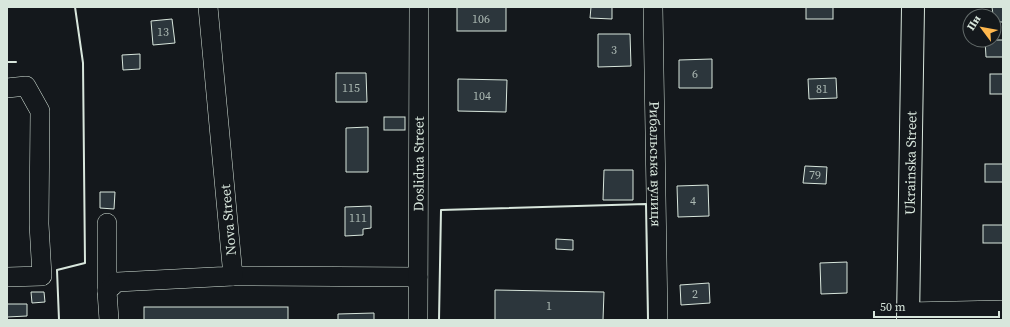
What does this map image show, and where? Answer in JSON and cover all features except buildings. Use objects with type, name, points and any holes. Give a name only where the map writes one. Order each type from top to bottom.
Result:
[{"type":"main road","name":"Ukrainska Street","points":[[908,316],[913,7]]},
{"type":"street","name":"Nova Street","points":[[107,291],[117,282],[233,276],[208,7]]},
{"type":"street","name":"Doslidna Street","points":[[418,320],[419,7]]},
{"type":"street","name":"Рибальська вулиця","points":[[653,7],[658,320]]},
{"type":"street","points":[[7,88],[26,86],[40,111],[39,224],[42,276],[7,277]]},
{"type":"street","points":[[107,223],[107,291],[109,320]]},
{"type":"street","points":[[233,276],[418,277]]},
{"type":"street","points":[[908,316],[1003,310]]},
{"type":"wall","points":[[59,320],[57,270],[85,263],[83,63],[75,7]]},
{"type":"wall","points":[[7,62],[16,62]]},
{"type":"wall","points":[[439,320],[441,210],[646,204],[648,320]]}]
